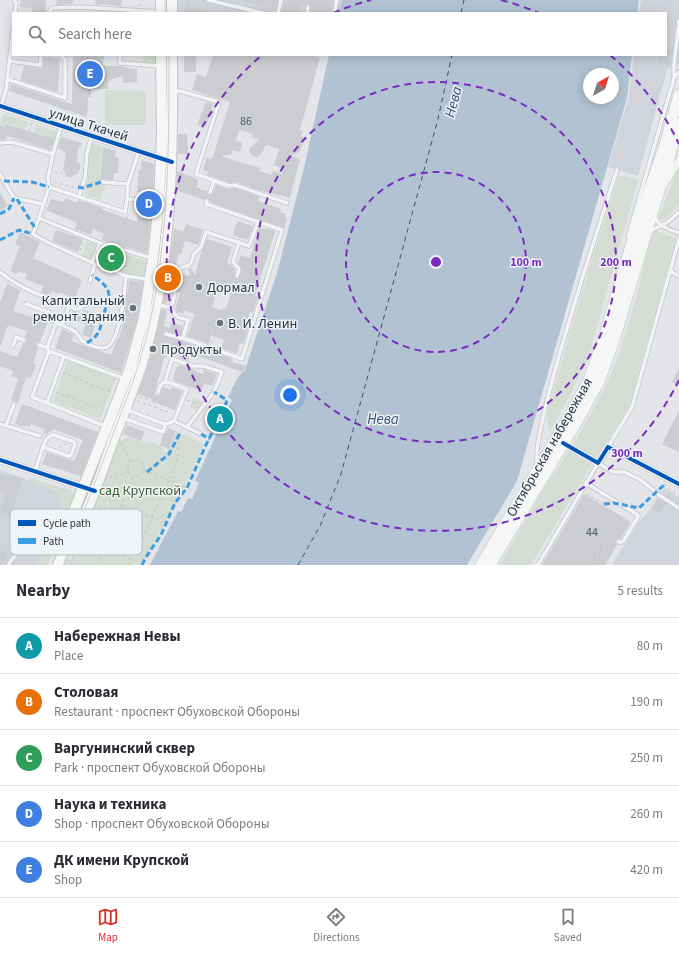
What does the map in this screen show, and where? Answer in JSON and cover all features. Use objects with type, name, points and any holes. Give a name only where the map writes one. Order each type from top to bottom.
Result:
[{"type":"main road","points":[[161,0],[161,12]]},
{"type":"main road","points":[[172,0],[172,12]]},
{"type":"main road","points":[[75,509],[126,379],[141,316],[159,202],[161,158],[161,56]]},
{"type":"main road","points":[[88,509],[99,491],[126,414],[145,355],[156,305],[169,219],[172,162],[172,56]]},
{"type":"main road","name":"Октябрьская набережная","points":[[481,565],[569,417],[588,382],[602,345],[638,222],[665,145],[679,95]]},
{"type":"main road","name":"Октябрьская набережная","points":[[490,565],[590,397],[607,362],[679,124]]},
{"type":"main road","points":[[53,565],[57,555]]},
{"type":"main road","points":[[58,565],[63,555]]},
{"type":"street","name":"улица Ткачей","points":[[0,107],[172,162]]},
{"type":"street","points":[[654,204],[679,160]]},
{"type":"street","points":[[563,443],[598,463],[608,447],[679,484]]},
{"type":"street","points":[[0,460],[99,491]]},
{"type":"lane","points":[[14,0],[16,3],[15,12]]},
{"type":"lane","points":[[208,0],[259,12]]},
{"type":"lane","points":[[278,12],[281,0]]},
{"type":"lane","points":[[334,12],[337,0]]},
{"type":"lane","points":[[49,12],[52,8],[80,7],[122,12],[161,12]]},
{"type":"lane","points":[[307,12],[308,7]]},
{"type":"lane","points":[[626,242],[674,78],[674,64],[679,21]]},
{"type":"lane","points":[[0,107],[6,90],[12,39]]},
{"type":"lane","points":[[9,62],[40,65],[41,56]]},
{"type":"lane","points":[[7,79],[65,98],[65,59],[61,56]]},
{"type":"lane","points":[[120,56],[120,63],[162,66]]},
{"type":"lane","points":[[674,78],[679,72]]},
{"type":"lane","points":[[172,90],[180,90],[219,102],[196,174],[229,186],[235,185],[286,203]]},
{"type":"lane","points":[[61,126],[48,178],[49,187],[33,234],[94,264],[125,275],[146,279]]},
{"type":"lane","points":[[79,196],[85,178],[87,153],[92,136]]},
{"type":"lane","points":[[0,144],[12,142],[53,154]]},
{"type":"lane","points":[[49,187],[126,212],[128,184],[139,151]]},
{"type":"lane","points":[[539,467],[536,461],[537,445],[543,414],[584,269],[618,170]]},
{"type":"lane","points":[[0,174],[14,198],[43,204]]},
{"type":"lane","points":[[210,192],[214,180]]},
{"type":"lane","points":[[101,182],[128,184]]},
{"type":"lane","points":[[126,199],[139,200]]},
{"type":"lane","points":[[166,334],[183,338],[242,359],[282,230],[206,204],[207,201]]},
{"type":"lane","points":[[654,204],[657,222],[661,226],[679,233]]},
{"type":"lane","points":[[644,240],[652,230],[668,222],[679,212]]},
{"type":"lane","points":[[39,218],[100,243],[149,258]]},
{"type":"lane","points":[[162,266],[178,269],[189,265],[194,254],[201,247],[206,232],[250,246],[258,222]]},
{"type":"lane","points":[[608,447],[632,407],[679,240]]},
{"type":"lane","points":[[237,276],[239,270],[233,262],[239,242]]},
{"type":"lane","points":[[90,281],[100,243]]},
{"type":"lane","points":[[670,271],[679,276]]},
{"type":"lane","points":[[0,272],[11,281],[32,292],[69,306],[80,308],[88,302]]},
{"type":"lane","points":[[109,347],[119,329],[123,312],[125,275]]},
{"type":"lane","points":[[170,307],[175,293]]},
{"type":"lane","points":[[594,366],[612,294]]},
{"type":"lane","points":[[26,304],[51,313],[53,320],[56,323],[75,331],[84,342],[100,348],[109,347],[113,350]]},
{"type":"lane","points":[[156,305],[170,307],[177,317],[188,320],[183,338]]},
{"type":"lane","points":[[62,326],[69,306]]},
{"type":"lane","points":[[56,323],[32,397],[108,426]]},
{"type":"lane","points":[[12,346],[16,337],[24,340]]},
{"type":"lane","points":[[39,345],[126,379]]},
{"type":"lane","points":[[47,403],[64,356]]},
{"type":"lane","points":[[158,392],[160,386],[165,381],[172,358],[193,366],[203,366],[222,372],[215,389],[185,427]]},
{"type":"lane","points":[[165,381],[187,389],[174,421]]},
{"type":"lane","points":[[6,426],[14,404]]},
{"type":"lane","points":[[126,414],[162,432],[166,424]]},
{"type":"lane","points":[[126,414],[166,424],[174,421],[201,434]]},
{"type":"lane","points":[[0,424],[40,436]]},
{"type":"lane","points":[[35,471],[43,447],[46,439],[50,436],[54,435],[74,442],[75,445],[71,455],[69,456],[43,447]]},
{"type":"lane","points":[[538,565],[598,463],[613,472],[624,472],[639,479],[659,495],[679,508]]},
{"type":"lane","points":[[586,483],[638,515],[624,540],[622,542],[618,542]]},
{"type":"lane","points":[[8,565],[16,555]]},
{"type":"path","points":[[137,8],[143,0]]},
{"type":"path","points":[[185,12],[189,0]]},
{"type":"path","points":[[29,131],[32,123]]},
{"type":"path","points":[[52,172],[63,173]]},
{"type":"path","points":[[52,180],[55,183],[75,188],[79,186]]},
{"type":"path","points":[[126,212],[126,227],[149,233]]},
{"type":"path","points":[[78,256],[85,237]]},
{"type":"path","points":[[125,275],[149,258]]},
{"type":"path","points":[[221,313],[223,308]]},
{"type":"path","points":[[210,348],[219,321]]},
{"type":"path","points":[[58,372],[114,392]]},
{"type":"path","points":[[52,390],[107,411]]},
{"type":"path","points":[[136,395],[147,399],[147,397]]},
{"type":"path","points":[[134,400],[176,415]]},
{"type":"path","points":[[142,539],[176,462],[180,433],[185,427]]},
{"type":"path","points":[[58,452],[60,447],[66,445],[68,440]]},
{"type":"path","points":[[122,443],[130,462],[128,467],[129,472],[133,476]]},
{"type":"path","points":[[130,462],[136,460],[141,462],[144,470]]},
{"type":"path","points":[[144,470],[191,490]]},
{"type":"path","points":[[133,476],[140,475],[144,470]]},
{"type":"path","points":[[109,477],[129,472]]},
{"type":"path","points":[[120,509],[133,476]]},
{"type":"path","points":[[665,487],[679,495]]},
{"type":"path","points":[[99,491],[129,509]]},
{"type":"path","points":[[108,495],[111,509]]},
{"type":"path","points":[[93,504],[105,509]]},
{"type":"path","points":[[142,514],[169,524]]},
{"type":"path","points":[[596,565],[599,559],[601,540],[597,533]]},
{"type":"path","points":[[589,547],[594,551],[596,565]]},
{"type":"path","points":[[594,551],[600,549]]},
{"type":"path","points":[[70,565],[74,555]]},
{"type":"path","points":[[98,565],[103,555]]},
{"type":"path","points":[[123,555],[132,560]]},
{"type":"path","points":[[128,565],[135,555]]},
{"type":"shaded area","points":[[177,0],[342,0],[339,12],[177,12]]},
{"type":"shaded area","points":[[641,0],[679,0],[679,64],[674,64],[667,70],[638,176],[608,167],[629,97],[634,56],[667,56],[667,12],[639,12]]},
{"type":"shaded area","points":[[0,470],[58,491],[61,505],[59,509],[10,509],[10,555],[41,555],[37,565],[0,565]]},
{"type":"shaded area","points":[[664,488],[679,497],[679,565],[612,565],[640,520],[647,514]]},
{"type":"green space","points":[[143,56],[155,56],[155,64],[142,63]]},
{"type":"green space","points":[[105,90],[146,91],[146,125],[105,125]]},
{"type":"green space","points":[[3,114],[28,122],[25,130],[5,123],[3,128],[1,127],[0,124]]},
{"type":"green space","points":[[36,125],[58,132],[51,151],[53,139],[34,132]]},
{"type":"green space","points":[[92,143],[102,146],[99,184],[105,185],[100,200],[84,194],[88,179],[89,153]]},
{"type":"green space","points":[[679,165],[679,206],[664,219],[658,219]]},
{"type":"green space","points":[[619,175],[638,180],[590,351],[574,388],[550,432],[547,422],[547,413],[586,279]]},
{"type":"green space","points":[[655,230],[676,239],[629,406],[598,456],[591,456],[573,445],[601,395],[623,343],[634,307],[652,235]]},
{"type":"green space","points":[[87,241],[146,261],[144,276],[127,275],[82,256]]},
{"type":"green space","points":[[68,360],[116,378],[100,419],[53,401]]},
{"type":"green space","points":[[193,398],[204,402],[197,411],[190,407]]},
{"type":"green space","name":"сад Крупской","points":[[176,431],[204,444],[176,504],[141,565],[65,565],[67,559],[70,560],[73,555],[142,555],[142,509],[93,509],[120,439],[123,440],[127,437],[158,445],[162,447],[165,454],[170,449]]},
{"type":"green space","points":[[569,451],[592,464],[531,565],[500,565],[542,492]]},
{"type":"green space","points":[[30,478],[73,491],[75,494],[69,509],[59,509],[61,505],[58,490],[29,481]]},
{"type":"green space","points":[[41,555],[52,555],[48,565],[37,565]]},
{"type":"water","points":[[342,0],[639,0],[637,12],[339,12]]},
{"type":"water","name":"Нева","points":[[329,56],[632,56],[627,98],[517,481],[467,565],[150,565],[178,511],[181,512],[188,498],[192,499],[199,483],[195,481],[232,400],[228,397],[237,379],[245,370],[277,273],[304,168]]},
{"type":"building","points":[[21,0],[46,0],[45,12],[31,12],[32,8],[20,7]]},
{"type":"building","points":[[57,0],[73,0],[72,4],[56,5]]},
{"type":"building","points":[[95,0],[122,0],[121,6],[96,5]]},
{"type":"building","points":[[243,0],[278,0],[276,9],[243,2]]},
{"type":"building","points":[[284,0],[333,0],[331,12],[310,12],[310,5],[301,4],[299,12],[282,12]]},
{"type":"building","points":[[189,6],[207,11],[207,12],[188,12]]},
{"type":"building","points":[[667,49],[672,51],[669,66],[658,63],[661,56],[667,56]]},
{"type":"building","points":[[73,56],[105,56],[103,66],[121,66],[137,69],[137,82],[123,83],[122,76],[108,81],[108,89],[91,89],[91,97],[88,97],[87,117],[9,91],[11,84],[72,104]]},
{"type":"building","points":[[184,56],[196,56],[196,72],[184,72]]},
{"type":"building","points":[[213,56],[315,56],[320,58],[300,130],[303,131],[301,136],[304,137],[300,151],[291,156],[300,159],[290,198],[262,191],[236,182],[229,183],[207,175],[208,172],[203,170],[207,157],[212,159],[230,102],[192,90],[197,74],[206,77]],"holes":[[[239,130],[253,134],[252,137],[259,140],[249,149],[253,156],[257,157],[260,155],[266,145],[279,149],[274,165],[283,169],[282,174],[273,171],[272,175],[259,171],[260,168],[223,157],[223,155],[231,155],[233,150],[240,152],[243,143],[236,141]]]},
{"type":"building","points":[[44,57],[60,59],[58,92],[20,80],[24,66],[42,68]]},
{"type":"building","points":[[206,102],[213,104],[206,127],[197,125]]},
{"type":"building","points":[[5,124],[54,139],[50,150],[7,136],[6,139],[0,140],[0,126],[4,127]]},
{"type":"building","points":[[178,134],[187,134],[188,154],[178,154]]},
{"type":"building","points":[[61,137],[82,143],[78,148],[77,161],[80,164],[80,171],[72,177],[66,177],[66,174],[64,174],[65,171],[63,171],[66,153],[58,148]]},
{"type":"building","points":[[103,147],[116,151],[115,157],[119,158],[118,173],[114,173],[113,180],[100,179]]},
{"type":"building","points":[[142,160],[154,164],[153,199],[147,253],[102,240],[104,234],[93,229],[91,235],[75,229],[77,223],[46,210],[51,199],[64,202],[65,198],[77,203],[78,200],[102,208],[101,209],[137,222],[138,208],[136,208],[136,203],[141,203],[142,200],[139,197],[139,192],[137,192],[139,169],[141,170]]},
{"type":"building","points":[[177,171],[197,179],[197,187],[203,192],[203,190],[207,191],[209,195],[213,193],[216,185],[228,189],[235,188],[260,197],[258,201],[281,209],[280,212],[286,214],[285,218],[287,219],[284,228],[210,202],[208,198],[204,200],[176,190]]},
{"type":"building","points":[[0,193],[8,206],[0,211]]},
{"type":"building","points":[[237,221],[253,226],[248,240],[233,235]]},
{"type":"building","points":[[186,224],[203,230],[198,245],[185,241],[176,265],[169,264],[174,228],[183,232]]},
{"type":"building","points":[[259,228],[275,231],[255,296],[258,296],[253,313],[250,312],[246,325],[249,326],[243,344],[240,343],[237,353],[221,348],[224,340],[211,335],[209,344],[187,336],[195,314],[184,310],[183,314],[175,309],[180,293],[176,290],[171,290],[169,301],[163,303],[169,270],[190,276],[188,269],[191,268],[195,275],[202,250],[207,239],[232,247],[227,263],[230,264],[235,270],[234,277],[238,279],[242,270],[238,263],[241,255],[250,258]],"holes":[[[223,288],[232,290],[226,309],[223,308],[223,310],[212,307],[217,291],[221,293]]]},
{"type":"building","points":[[56,230],[83,239],[78,252],[52,241]]},
{"type":"building","points":[[20,232],[40,242],[33,258],[82,280],[74,302],[68,299],[69,296],[59,292],[59,294],[52,291],[50,296],[41,292],[43,286],[25,279],[27,274],[18,271],[17,274],[10,271],[20,246],[15,244]]},
{"type":"building","points":[[129,280],[143,282],[138,316],[121,373],[55,348],[62,329],[74,335],[71,341],[111,355],[119,338],[124,320]]},
{"type":"building","points":[[7,284],[21,290],[13,311],[32,317],[34,313],[49,318],[40,342],[37,342],[36,344],[38,348],[33,363],[36,364],[31,378],[26,377],[18,403],[11,401],[18,379],[11,376],[13,371],[0,366],[0,351],[17,357],[23,343],[26,343],[27,341],[25,337],[27,331],[8,325],[0,347],[0,302]]},
{"type":"building","points":[[162,309],[167,310],[164,326],[170,328],[171,323],[183,326],[181,335],[166,331],[163,333],[164,336],[233,359],[232,362],[246,366],[244,370],[242,372],[190,353],[188,361],[179,358],[180,356],[166,351],[154,395],[160,395],[163,387],[171,390],[172,387],[182,391],[175,410],[151,401],[152,399],[138,394],[152,352]]},
{"type":"building","points":[[84,310],[98,314],[91,338],[82,335],[86,324],[73,320],[72,323],[67,321],[69,316],[71,317],[73,311],[83,314]]},
{"type":"building","points":[[180,365],[203,374],[204,370],[217,374],[212,386],[204,383],[202,391],[174,381],[173,378],[176,368]]},
{"type":"building","points":[[679,368],[679,386],[672,382]]},
{"type":"building","points":[[22,404],[98,432],[81,476],[42,464],[47,452],[74,461],[83,440],[53,429],[52,432],[50,431],[47,434],[43,433],[45,429],[31,424],[30,427],[25,425],[24,427],[15,424]]},
{"type":"building","points":[[679,411],[679,452],[662,444]]},
{"type":"building","points":[[127,425],[145,432],[141,441],[123,434]]},
{"type":"building","points":[[168,428],[176,431],[169,449],[160,445],[163,435],[166,433]]},
{"type":"building","points":[[0,474],[23,478],[13,509],[10,509],[10,515],[0,512],[6,494],[0,492]]},
{"type":"building","points":[[584,494],[631,522],[620,539],[615,540],[617,545],[605,565],[542,565]]},
{"type":"building","points":[[658,498],[666,503],[659,513],[652,508]]},
{"type":"building","points":[[0,549],[8,555],[1,565],[0,565]]},
{"type":"ferry route","points":[[461,12],[464,0]]},
{"type":"ferry route","points":[[298,565],[320,526],[341,474],[438,119],[452,56]]},
{"type":"tram line","points":[[165,0],[165,12]]},
{"type":"tram line","points":[[84,509],[140,359],[147,335],[154,300],[164,230],[168,160],[169,56]]},
{"type":"tram line","points":[[63,565],[67,555]]},
{"type":"marked path","points":[[4,181],[32,182],[49,187]]},
{"type":"marked path","points":[[78,187],[82,188],[101,182]]},
{"type":"marked path","points":[[0,214],[9,209],[14,198]]},
{"type":"marked path","points":[[17,199],[35,228]]},
{"type":"marked path","points":[[0,240],[19,230],[33,234]]},
{"type":"marked path","points":[[87,343],[99,332],[109,296],[109,292],[105,286],[92,275]]},
{"type":"marked path","points":[[142,565],[161,535],[175,503],[187,488],[225,406],[227,400],[214,392]]},
{"type":"marked path","points":[[147,472],[169,454],[180,433]]},
{"type":"marked path","points":[[201,434],[210,439]]},
{"type":"marked path","points":[[604,504],[614,503],[639,508],[665,484]]},
{"type":"cycle path","points":[[0,106],[172,162]]},
{"type":"cycle path","points":[[563,443],[598,463],[608,447],[679,484]]},
{"type":"cycle path","points":[[0,460],[95,491]]},
{"type":"place","name":"ДК имени Крупской","points":[[90,74]]},
{"type":"place","name":"Наука и техника","points":[[149,204]]},
{"type":"place","name":"Варгунинский сквер","points":[[111,258]]},
{"type":"place","name":"Столовая","points":[[168,278]]},
{"type":"place","name":"Дормал","points":[[199,287]]},
{"type":"place","name":"Капитальный ремонт здания","points":[[133,308]]},
{"type":"place","name":"В. И. Ленин","points":[[220,323]]},
{"type":"place","name":"Продукты","points":[[153,349]]},
{"type":"place","name":"Набережная Невы","points":[[220,419]]}]
